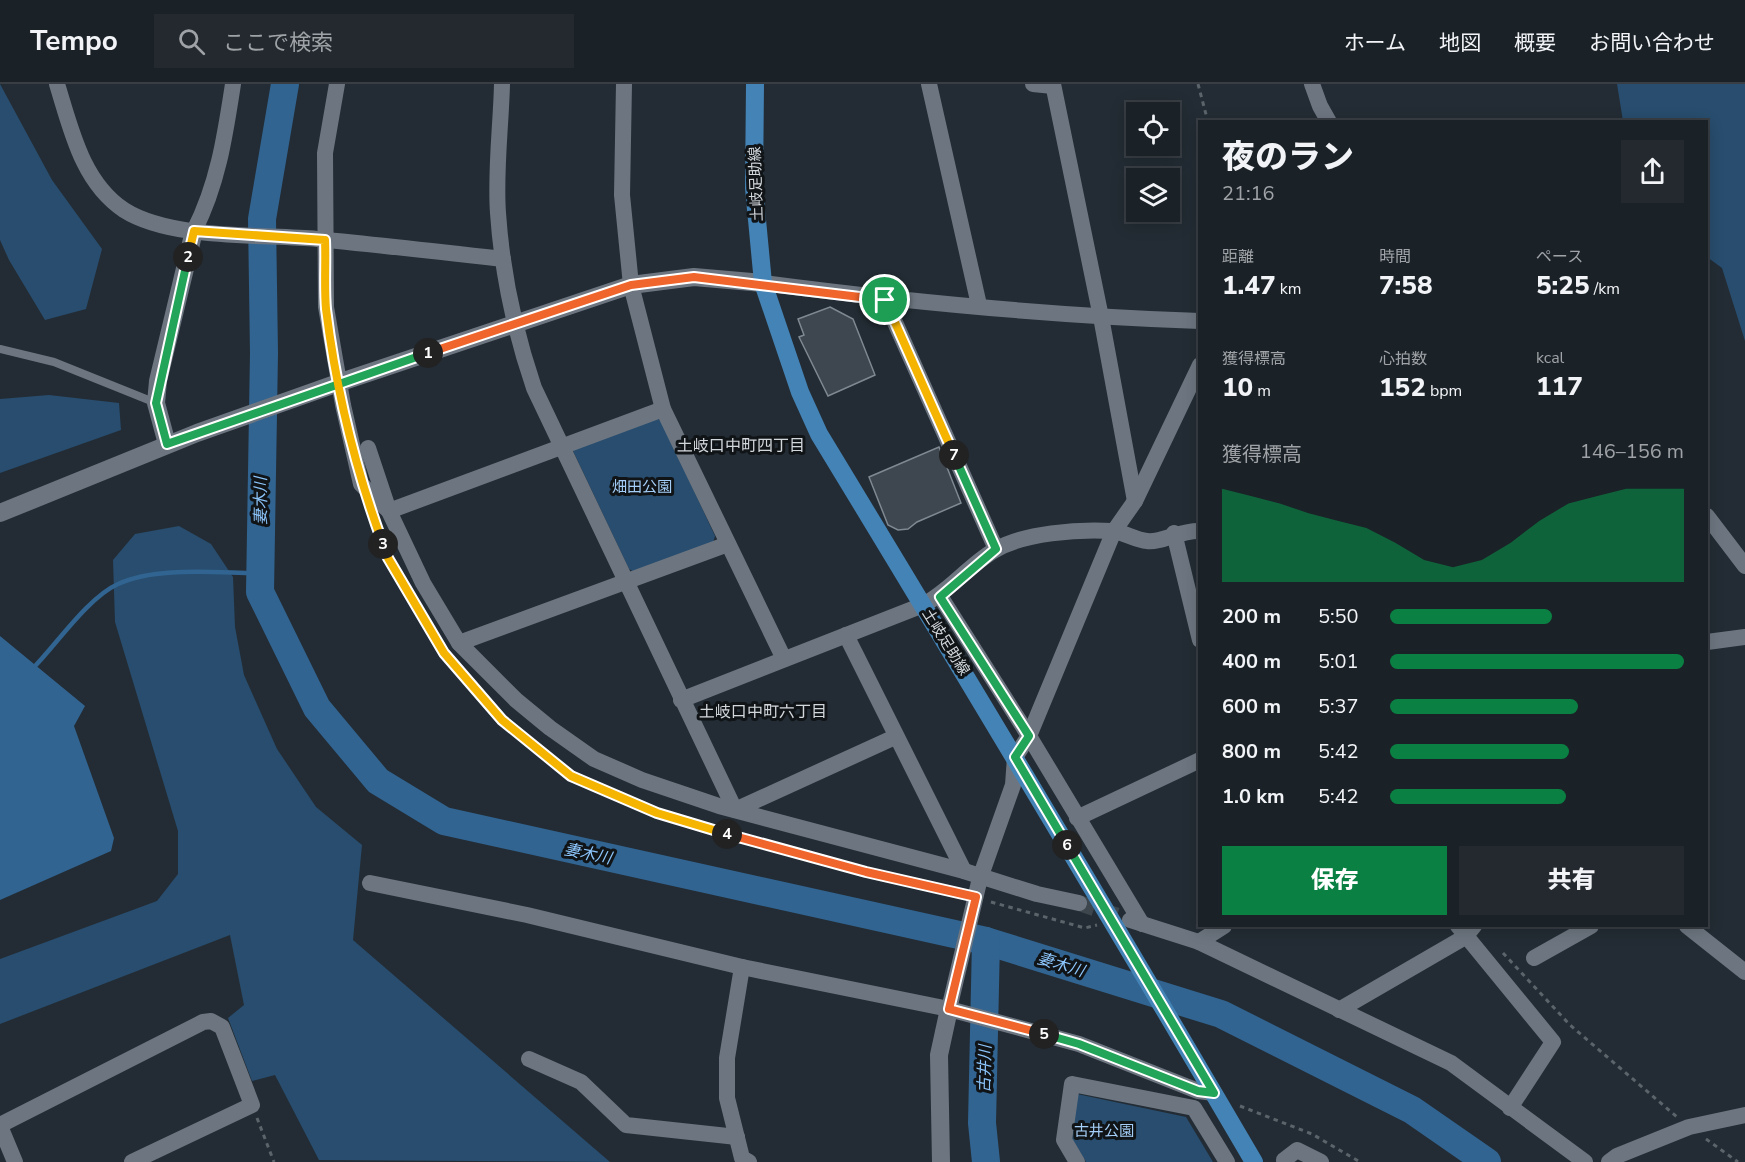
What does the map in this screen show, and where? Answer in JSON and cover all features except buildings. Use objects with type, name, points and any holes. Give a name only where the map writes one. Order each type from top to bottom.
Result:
[{"type":"main road","name":"土岐足助線","points":[[755,84],[754,188],[763,283],[800,392],[819,434],[1015,757],[1122,925],[1254,1162]]},
{"type":"street","points":[[57,84],[78,150],[99,187],[125,210],[148,220],[202,232],[320,239],[503,259]]},
{"type":"street","points":[[167,444],[156,403],[221,160],[233,84]]},
{"type":"street","points":[[337,84],[325,153],[320,239],[332,385],[361,484],[389,511]]},
{"type":"street","points":[[502,84],[498,211],[503,259],[519,342],[534,388],[735,810]]},
{"type":"street","points":[[624,84],[622,195],[631,285],[663,409],[784,659]]},
{"type":"street","points":[[929,84],[979,305]]},
{"type":"street","points":[[1033,84],[1053,85],[1101,317],[1135,501]]},
{"type":"street","points":[[1312,84],[1328,120]]},
{"type":"street","points":[[1313,120],[1320,105]]},
{"type":"street","points":[[0,513],[167,444],[332,385],[631,285],[694,277],[763,283],[885,300],[979,305],[1101,317],[1198,321]]},
{"type":"street","points":[[885,300],[996,549]]},
{"type":"street","points":[[942,1162],[939,1055],[980,878],[1013,785],[1015,757],[1029,736],[1114,531],[1135,501],[1198,369]]},
{"type":"street","points":[[389,511],[663,409]]},
{"type":"street","points":[[368,448],[389,511],[423,583],[459,643],[516,700],[594,759],[642,780],[735,810],[1079,903]]},
{"type":"street","points":[[1708,517],[1745,566]]},
{"type":"street","points":[[681,700],[940,597],[996,549],[1048,534],[1114,531],[1148,541],[1174,533],[1198,531]]},
{"type":"street","points":[[1174,533],[1198,632]]},
{"type":"street","points":[[459,643],[728,544]]},
{"type":"street","points":[[940,597],[1029,736],[1077,818],[1122,925],[1198,942],[1450,1063],[1585,1162]]},
{"type":"street","points":[[846,635],[964,871]]},
{"type":"street","points":[[1708,642],[1745,638]]},
{"type":"street","points":[[735,810],[896,737]]},
{"type":"street","points":[[1077,818],[1198,761]]},
{"type":"street","points":[[370,883],[527,915],[742,967],[951,1003],[1079,1044],[1198,1091],[1211,1088]]},
{"type":"street","points":[[1198,942],[1222,927]]},
{"type":"street","points":[[1534,958],[1589,927]]},
{"type":"street","points":[[1688,927],[1745,972]]},
{"type":"street","points":[[1339,1010],[1466,929],[1553,1042],[1510,1108]]},
{"type":"street","points":[[742,967],[727,1058],[727,1098],[742,1158],[749,1162]]},
{"type":"street","points":[[15,1162],[0,1126],[203,1022],[212,1021],[222,1027],[252,1105],[132,1162]]},
{"type":"street","points":[[530,1059],[581,1082],[626,1125],[737,1137]]},
{"type":"street","points":[[1077,1162],[1064,1140],[1072,1084],[1194,1108],[1227,1162]]},
{"type":"street","points":[[1609,1162],[1617,1156],[1689,1127],[1745,1115]]},
{"type":"street","points":[[1286,1162],[1284,1160],[1297,1150],[1321,1162]]},
{"type":"lane","points":[[0,349],[54,362],[156,403]]},
{"type":"path","points":[[1198,84],[1207,120]]},
{"type":"path","points":[[372,516],[388,558],[444,653],[502,720],[571,776],[657,813],[854,868],[976,897],[1085,928],[1122,925]]},
{"type":"path","points":[[1500,950],[1570,1025],[1689,1127],[1738,1162]]},
{"type":"path","points":[[1234,1104],[1312,1134],[1360,1162]]},
{"type":"path","points":[[252,1105],[274,1162]]},
{"type":"green space","points":[[0,84],[52,180],[102,249],[86,309],[45,320],[9,260],[0,240]]},
{"type":"green space","points":[[1617,84],[1745,84],[1745,341],[1722,268],[1708,258],[1708,120],[1623,120]]},
{"type":"green space","points":[[49,395],[119,403],[121,430],[0,473],[0,399]]},
{"type":"green space","name":"畑田公園","points":[[656,417],[662,422],[715,536],[713,543],[634,572],[629,569],[573,451],[577,446]]},
{"type":"green space","points":[[179,526],[211,544],[233,577],[235,627],[244,675],[277,749],[316,807],[362,845],[353,940],[610,1162],[319,1160],[275,1075],[252,1081],[228,1018],[244,1005],[230,935],[0,1024],[0,959],[157,901],[178,874],[178,831],[115,622],[113,560],[135,534]]},
{"type":"green space","name":"古井公園","points":[[1077,1094],[1186,1117],[1213,1162],[1086,1162],[1072,1139]]},
{"type":"shaded area","points":[[0,636],[85,706],[74,726],[114,838],[111,851],[0,900]]},
{"type":"waterway","name":"妻木川","points":[[285,84],[262,219],[264,353],[260,592],[317,708],[378,781],[444,821],[986,941],[1221,1014],[1412,1110],[1487,1162]]},
{"type":"waterway","points":[[36,665],[85,609],[107,590],[118,584],[133,578],[169,573],[260,573]]},
{"type":"waterway","name":"古井川","points":[[986,941],[982,1123],[986,1162]]},
{"type":"tunnel","points":[[1079,903],[1130,920]]},
{"type":"district","name":"土岐口中町四丁目","points":[[741,445]]},
{"type":"district","name":"土岐口中町六丁目","points":[[763,711]]},
{"type":"route","points":[[885,300],[763,283],[694,277],[631,285],[338,383],[167,444],[156,403],[158,381],[194,231],[325,240],[326,307],[338,383],[361,484],[388,558],[444,653],[502,720],[571,776],[657,813],[866,872],[976,897],[949,1009],[1079,1044],[1198,1091],[1214,1093],[1015,757],[1022,750],[1029,736],[940,597],[996,549],[885,300]]}]
